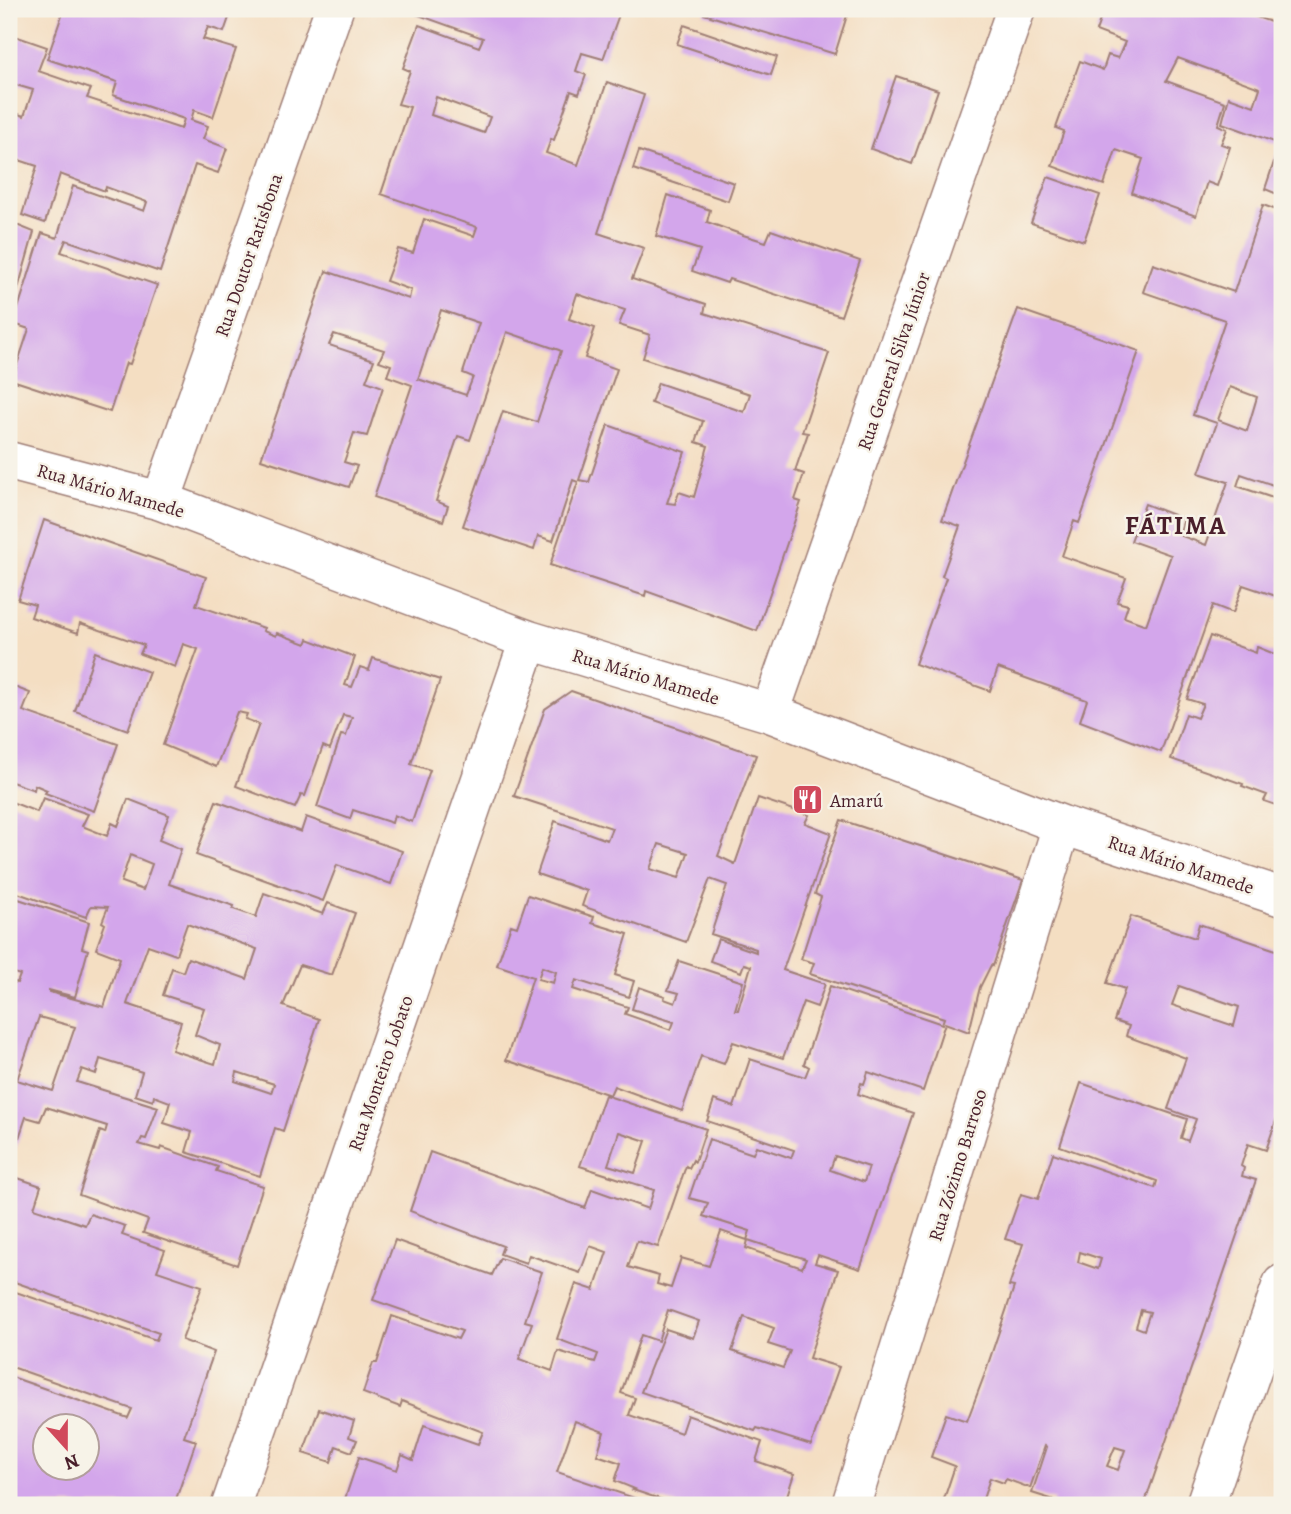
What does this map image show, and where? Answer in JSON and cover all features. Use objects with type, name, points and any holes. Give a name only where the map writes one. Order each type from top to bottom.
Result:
[{"type":"street","name":"Rua Doutor Ratisbona","points":[[161,502],[334,9]]},
{"type":"street","name":"Rua General Silva Júnior","points":[[770,713],[1016,9]]},
{"type":"street","name":"Rua Mário Mamede","points":[[9,461],[161,502],[529,640],[770,713],[1062,825],[1282,897]]},
{"type":"street","name":"Rua Monteiro Lobato","points":[[231,1505],[529,640]]},
{"type":"street","name":"Rua Zózimo Barroso","points":[[851,1505],[1062,825]]},
{"type":"street","points":[[1205,1505],[1282,1284]]},
{"type":"building","points":[[64,9],[122,9],[144,16],[146,9],[232,9],[224,32],[208,27],[203,39],[236,49],[213,117],[194,110],[191,120],[208,126],[203,139],[227,148],[218,173],[195,165],[160,272],[66,240],[61,252],[157,285],[110,412],[12,380],[29,329],[14,324],[9,338],[9,320],[14,321],[42,233],[57,238],[73,186],[144,211],[147,202],[106,187],[105,191],[60,174],[45,223],[22,215],[37,166],[19,160],[9,188],[9,111],[24,116],[33,90],[9,83],[9,34],[47,47],[38,71],[91,89],[87,98],[181,129],[184,119],[113,95],[117,82],[47,59]]},
{"type":"building","points":[[415,9],[621,9],[603,59],[582,53],[576,71],[586,75],[579,94],[571,91],[554,140],[551,139],[546,153],[578,165],[607,82],[644,95],[598,233],[644,248],[632,279],[706,304],[704,313],[829,353],[802,432],[808,433],[795,471],[804,474],[795,500],[801,502],[757,631],[646,591],[645,596],[550,565],[578,482],[573,480],[553,541],[538,536],[534,550],[463,526],[503,411],[537,422],[561,351],[559,350],[507,332],[470,440],[458,436],[436,501],[448,506],[443,521],[374,497],[412,385],[387,376],[391,365],[379,361],[384,350],[334,334],[329,345],[374,360],[366,381],[383,387],[367,436],[354,433],[344,462],[357,466],[349,487],[261,459],[326,271],[409,299],[411,290],[386,281],[398,249],[413,253],[424,219],[474,236],[477,227],[381,194],[410,107],[398,104],[410,71],[403,68],[419,25],[479,47],[483,38],[413,13]],"holes":[[[436,97],[490,117],[484,133],[431,115]],[[577,294],[625,310],[619,325],[650,335],[643,358],[750,394],[744,412],[658,383],[651,403],[703,421],[696,442],[708,446],[694,497],[679,492],[675,504],[667,503],[685,452],[608,425],[589,482],[579,480],[617,369],[585,358],[595,328],[569,319]],[[441,310],[479,323],[463,373],[473,377],[466,395],[418,379]]]},
{"type":"building","points":[[706,9],[849,9],[835,54],[704,14]]},
{"type":"building","points":[[1104,9],[1234,9],[1282,26],[1282,196],[1265,189],[1280,144],[1222,123],[1229,97],[1254,106],[1260,88],[1178,58],[1166,81],[1225,102],[1218,125],[1227,129],[1221,144],[1230,147],[1217,186],[1207,182],[1196,216],[1132,193],[1143,159],[1116,150],[1104,185],[1052,166],[1064,131],[1056,128],[1080,61],[1103,70],[1108,55],[1118,58],[1125,42],[1096,31]]},
{"type":"building","points":[[684,25],[777,57],[771,75],[677,44]]},
{"type":"building","points":[[896,76],[938,90],[912,164],[871,149]]},
{"type":"building","points":[[639,151],[734,183],[728,201],[633,169]]},
{"type":"building","points":[[1048,177],[1100,195],[1084,241],[1031,223]]},
{"type":"building","points":[[668,195],[710,210],[707,222],[743,235],[766,242],[771,230],[860,261],[841,316],[729,279],[727,283],[692,271],[700,250],[656,236]]},
{"type":"building","points":[[1263,205],[1282,212],[1282,488],[1241,474],[1237,486],[1282,501],[1282,598],[1243,585],[1233,613],[1213,605],[1161,752],[1080,721],[1087,700],[998,668],[990,691],[915,664],[946,578],[942,576],[960,526],[942,520],[1018,309],[1139,351],[1079,523],[1074,521],[1062,556],[1126,578],[1117,602],[1128,605],[1124,617],[1146,625],[1171,555],[1131,541],[1145,504],[1184,519],[1179,535],[1206,545],[1228,482],[1199,473],[1217,423],[1193,415],[1225,320],[1143,292],[1153,264],[1234,292]],"holes":[[[1230,387],[1257,397],[1247,431],[1218,420]]]},
{"type":"building","points":[[9,222],[34,232],[16,296],[9,294]]},
{"type":"building","points":[[44,520],[206,577],[196,605],[264,628],[263,631],[276,636],[277,633],[306,644],[308,639],[355,657],[345,685],[352,687],[360,667],[369,670],[373,658],[440,680],[411,764],[430,770],[412,822],[394,815],[392,823],[353,810],[350,819],[317,807],[341,735],[346,736],[352,717],[343,715],[330,749],[323,746],[305,796],[301,795],[295,808],[236,786],[259,724],[245,719],[247,714],[237,712],[216,767],[163,745],[198,649],[183,644],[175,667],[140,654],[144,645],[80,623],[78,633],[31,617],[35,605],[18,600]]},
{"type":"building","points":[[1210,636],[1256,653],[1257,647],[1282,657],[1282,807],[1264,801],[1267,795],[1242,786],[1243,784],[1171,759],[1186,714],[1197,718],[1203,704],[1187,699]]},
{"type":"building","points":[[95,652],[149,672],[128,730],[75,711]]},
{"type":"building","points":[[9,685],[30,693],[23,711],[118,744],[94,811],[45,793],[47,790],[35,785],[34,790],[9,781]]},
{"type":"building","points":[[571,691],[756,755],[718,856],[735,864],[758,798],[809,815],[805,823],[831,833],[783,970],[825,984],[817,1007],[803,1002],[783,1058],[733,1042],[724,1064],[701,1056],[682,1111],[614,1086],[610,1095],[506,1060],[533,977],[497,965],[511,925],[517,927],[528,895],[594,917],[592,923],[628,934],[615,975],[634,981],[629,997],[576,980],[573,989],[628,1007],[625,1014],[671,1030],[674,1022],[632,1009],[639,987],[665,996],[664,999],[675,1003],[679,993],[668,990],[679,961],[743,982],[735,1010],[738,1010],[751,966],[744,964],[741,972],[710,961],[718,939],[756,952],[756,949],[711,934],[727,885],[710,879],[686,942],[582,906],[587,891],[537,874],[555,821],[607,840],[612,828],[514,796],[545,709]],"holes":[[[659,844],[688,853],[679,878],[650,869]],[[542,967],[556,972],[553,983],[538,979]]]},
{"type":"building","points":[[43,798],[88,814],[82,826],[107,836],[112,823],[118,826],[128,799],[169,815],[159,840],[181,849],[169,884],[234,906],[233,909],[256,917],[264,893],[323,914],[328,903],[355,913],[332,975],[300,965],[283,1006],[319,1019],[283,1131],[275,1128],[260,1176],[186,1152],[192,1132],[164,1123],[170,1102],[154,1096],[153,1101],[135,1095],[142,1072],[100,1059],[96,1074],[82,1069],[77,1082],[158,1107],[146,1139],[142,1138],[139,1144],[160,1150],[161,1147],[218,1167],[216,1171],[263,1186],[237,1265],[143,1233],[148,1220],[79,1195],[100,1131],[105,1133],[107,1126],[46,1107],[40,1121],[26,1117],[9,1168],[9,980],[17,983],[20,975],[9,971],[9,896],[89,922],[82,948],[88,950],[75,997],[49,992],[104,1007],[120,958],[96,949],[108,907],[91,906],[86,917],[9,890],[9,801],[37,812]],"holes":[[[130,855],[152,864],[143,890],[121,882]],[[187,924],[257,949],[247,979],[188,958],[183,972],[172,968],[163,995],[204,1008],[195,1035],[220,1045],[215,1064],[172,1050],[181,1022],[127,1004],[148,945],[176,955]],[[39,1017],[75,1027],[53,1091],[17,1080]],[[237,1072],[274,1084],[271,1093],[235,1081]]]},
{"type":"building","points":[[216,801],[301,832],[306,817],[402,851],[391,884],[337,865],[323,901],[196,855]]},
{"type":"building","points":[[841,820],[1023,880],[993,966],[991,965],[980,987],[969,1032],[945,1023],[923,1091],[868,1072],[864,1084],[861,1083],[858,1094],[913,1113],[860,1269],[818,1255],[815,1263],[838,1270],[809,1358],[839,1367],[811,1445],[757,1428],[755,1431],[641,1392],[666,1329],[693,1338],[699,1321],[668,1310],[658,1341],[641,1335],[621,1393],[635,1398],[629,1415],[681,1433],[687,1415],[762,1442],[756,1461],[794,1474],[784,1505],[678,1505],[633,1490],[635,1489],[615,1481],[621,1463],[597,1455],[604,1432],[575,1421],[557,1472],[655,1505],[343,1505],[359,1457],[397,1470],[402,1455],[413,1460],[424,1425],[478,1444],[483,1432],[402,1401],[400,1407],[363,1393],[373,1363],[377,1363],[392,1316],[458,1339],[462,1331],[373,1300],[395,1240],[492,1275],[500,1258],[542,1272],[525,1321],[532,1323],[519,1359],[552,1371],[558,1351],[595,1362],[598,1354],[557,1339],[576,1284],[594,1290],[607,1252],[590,1246],[580,1273],[529,1255],[526,1263],[500,1254],[503,1246],[410,1211],[430,1152],[585,1208],[592,1189],[648,1209],[654,1190],[580,1166],[605,1095],[706,1129],[695,1162],[693,1160],[689,1168],[686,1166],[658,1247],[637,1241],[628,1267],[659,1276],[657,1284],[671,1288],[681,1258],[709,1266],[721,1231],[747,1240],[750,1231],[703,1216],[708,1203],[689,1198],[709,1139],[753,1154],[756,1146],[791,1158],[794,1150],[707,1121],[714,1100],[734,1107],[750,1059],[805,1077],[809,1067],[804,1064],[830,986],[942,1024],[944,1018],[810,974],[814,963],[801,959],[821,897],[815,894]],"holes":[[[619,1132],[646,1141],[635,1173],[608,1165]],[[835,1156],[869,1167],[864,1182],[830,1170]],[[748,1240],[806,1259],[802,1268],[746,1248]],[[744,1317],[774,1328],[768,1344],[790,1351],[783,1368],[732,1351]]]},
{"type":"building","points":[[1131,916],[1195,938],[1199,924],[1282,952],[1282,1103],[1266,1150],[1248,1144],[1241,1166],[1244,1168],[1242,1176],[1256,1180],[1144,1505],[1052,1505],[1054,1500],[1032,1493],[1047,1447],[1045,1446],[1030,1488],[1006,1479],[1004,1483],[990,1478],[981,1505],[942,1505],[955,1466],[931,1457],[946,1414],[967,1421],[984,1376],[1014,1287],[1009,1286],[1023,1244],[1005,1239],[1021,1194],[1038,1199],[1053,1153],[1155,1188],[1157,1181],[1060,1146],[1081,1083],[1187,1119],[1181,1138],[1188,1141],[1196,1119],[1168,1109],[1186,1058],[1126,1036],[1129,1026],[1114,1021],[1125,989],[1107,983]],"holes":[[[1179,986],[1239,1007],[1234,1026],[1172,1005]],[[1080,1252],[1101,1259],[1098,1269],[1078,1262]],[[1141,1310],[1150,1312],[1144,1330],[1136,1327]],[[1115,1447],[1125,1450],[1118,1470],[1107,1466]]]},
{"type":"building","points":[[9,1175],[41,1186],[34,1208],[85,1225],[90,1214],[125,1226],[122,1235],[165,1250],[157,1271],[202,1286],[182,1340],[214,1352],[184,1437],[196,1441],[174,1505],[9,1505],[9,1376],[128,1418],[132,1409],[9,1366],[9,1303],[13,1291],[156,1340],[159,1333],[9,1280]]},
{"type":"building","points":[[319,1409],[354,1421],[349,1437],[357,1440],[352,1452],[336,1446],[331,1462],[303,1453]]},
{"type":"place","name":"Amarú","points":[[807,800]]},
{"type":"district","name":"FÁTIMA","points":[[1176,525]]}]
